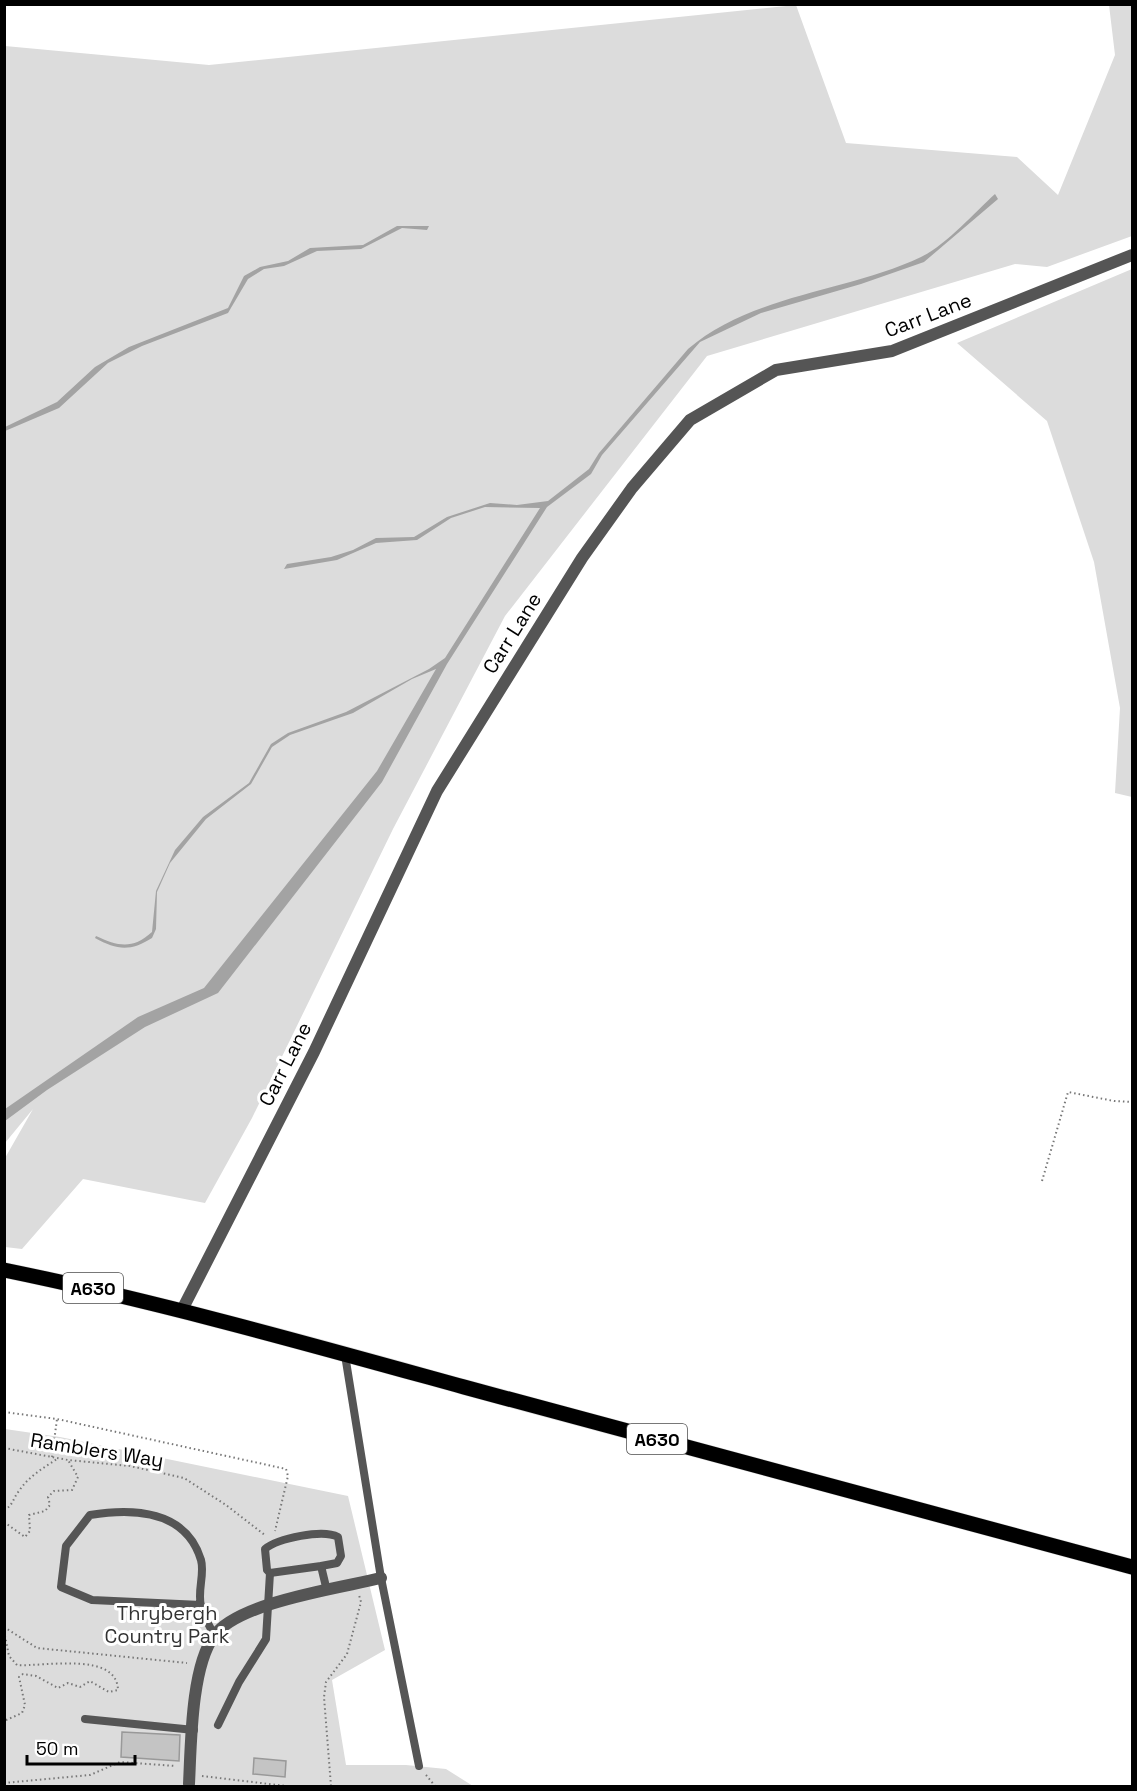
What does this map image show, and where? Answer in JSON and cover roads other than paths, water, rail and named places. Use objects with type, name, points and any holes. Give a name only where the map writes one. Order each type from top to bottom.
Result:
[{"type":"main road","name":"A630","points":[[4,1270],[182,1310],[344,1352],[1132,1567]]},
{"type":"street","name":"Carr Lane","points":[[182,1310],[314,1052],[437,791],[582,558],[632,488],[690,420],[776,370],[892,351],[1132,255]]},
{"type":"street","points":[[189,1782],[200,1665],[214,1635],[241,1614],[381,1578]]},
{"type":"lane","points":[[344,1352],[381,1578],[419,1766]]},
{"type":"lane","points":[[201,1605],[92,1599],[61,1587],[66,1546],[90,1515],[119,1510],[162,1515],[186,1532],[201,1561],[201,1605],[214,1635]]},
{"type":"lane","points":[[218,1725],[239,1682],[266,1639],[270,1605],[270,1573],[267,1570],[265,1549],[273,1542],[330,1533],[338,1537],[341,1556],[337,1563],[270,1573]]},
{"type":"lane","points":[[321,1566],[327,1591]]},
{"type":"lane","points":[[85,1719],[194,1730]]},
{"type":"park label","name":"Thrybergh Country Park","points":[[167,1624]]}]
